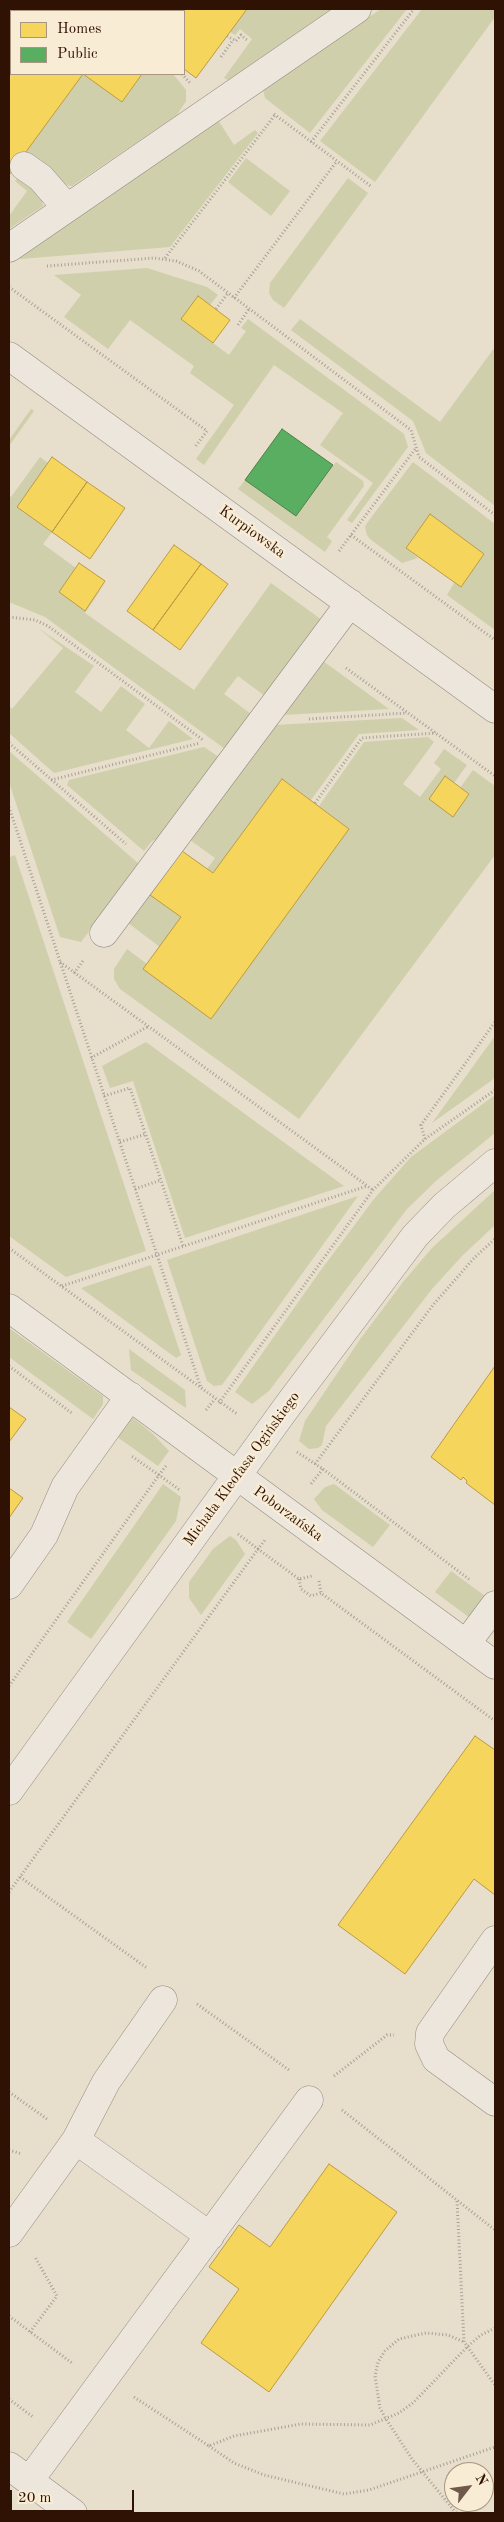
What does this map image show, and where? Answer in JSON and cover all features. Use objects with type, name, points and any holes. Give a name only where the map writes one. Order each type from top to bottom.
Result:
[{"type":"street","points":[[9,248],[66,207],[357,9]]},
{"type":"street","points":[[24,166],[41,178],[66,207]]},
{"type":"street","name":"Kurpiowska","points":[[9,356],[495,709]]},
{"type":"street","points":[[104,933],[350,603]]},
{"type":"street","name":"Michała Kleofasa Ogińskiego","points":[[9,1791],[236,1476],[415,1236],[450,1200],[495,1163]]},
{"type":"street","name":"Poborzańska","points":[[9,1308],[495,1665]]},
{"type":"street","points":[[9,1585],[44,1535],[65,1487],[130,1396]]},
{"type":"street","points":[[466,1644],[495,1605]]},
{"type":"street","points":[[495,1940],[430,2033],[429,2044],[436,2059],[495,2102]]},
{"type":"street","points":[[12,2228],[76,2140],[106,2082],[176,1999]]},
{"type":"street","points":[[73,2513],[19,2474],[106,2378],[309,2100]]},
{"type":"street","points":[[76,2140],[210,2236]]},
{"type":"path","points":[[312,142],[414,9]]},
{"type":"path","points":[[216,64],[233,40]]},
{"type":"path","points":[[240,89],[372,187]]},
{"type":"path","points":[[165,258],[275,115]]},
{"type":"path","points":[[234,298],[337,161]]},
{"type":"path","points":[[38,267],[165,258],[199,271],[411,430],[419,457],[495,515]]},
{"type":"path","points":[[9,287],[207,431],[174,476]]},
{"type":"path","points":[[216,309],[228,293]]},
{"type":"path","points":[[238,325],[249,309]]},
{"type":"path","points":[[317,579],[416,447]]},
{"type":"path","points":[[351,535],[495,640]]},
{"type":"path","points":[[9,617],[35,620],[48,626],[205,741],[51,780]]},
{"type":"path","points":[[317,647],[495,776]]},
{"type":"path","points":[[262,721],[408,713]]},
{"type":"path","points":[[315,803],[362,738],[436,733]]},
{"type":"path","points":[[9,743],[153,867]]},
{"type":"path","points":[[9,807],[201,1389]]},
{"type":"path","points":[[60,962],[373,1190]]},
{"type":"path","points":[[425,1138],[421,1125],[495,1022]]},
{"type":"path","points":[[91,1058],[149,1026]]},
{"type":"path","points":[[104,1096],[130,1088],[183,1246]]},
{"type":"path","points":[[219,1403],[373,1190],[425,1138],[495,1090]]},
{"type":"path","points":[[120,1142],[146,1134]]},
{"type":"path","points":[[135,1189],[161,1180]]},
{"type":"path","points":[[62,1287],[368,1186]]},
{"type":"path","points":[[315,1464],[433,1305],[475,1257],[495,1239]]},
{"type":"path","points":[[9,1248],[219,1403],[323,1469],[472,1581]]},
{"type":"path","points":[[9,1366],[101,1435]]},
{"type":"path","points":[[288,1514],[323,1469]]},
{"type":"path","points":[[9,1686],[159,1475]]},
{"type":"path","points":[[9,1892],[258,1549],[300,1579],[301,1589],[311,1596],[321,1593]]},
{"type":"path","points":[[300,1579],[311,1575],[320,1580],[321,1593],[495,1721]]},
{"type":"path","points":[[20,1877],[150,1970]]},
{"type":"path","points":[[176,1999],[292,2073]]},
{"type":"path","points":[[332,2078],[387,2035],[430,2033]]},
{"type":"path","points":[[9,2092],[76,2140]]},
{"type":"path","points":[[340,2108],[495,2230]]},
{"type":"path","points":[[457,2200],[464,2342],[495,2384]]},
{"type":"path","points":[[12,2228],[57,2296],[30,2332]]},
{"type":"path","points":[[9,2316],[87,2374],[106,2378],[234,2463],[264,2475],[344,2494],[369,2490],[495,2447]]},
{"type":"path","points":[[208,2446],[234,2436],[300,2424],[370,2425],[386,2419],[414,2402],[467,2347],[481,2335],[495,2328]]},
{"type":"path","points":[[456,2513],[423,2472],[386,2419],[380,2408],[375,2376],[378,2362],[385,2351],[399,2339],[426,2333],[448,2335],[464,2342]]},
{"type":"green space","points":[[9,9],[85,9],[10,10],[9,35]]},
{"type":"green space","points":[[247,9],[332,9],[228,80],[224,78],[252,39],[240,29],[235,35],[230,32]]},
{"type":"green space","points":[[381,9],[407,9],[310,133],[265,98],[263,89]]},
{"type":"green space","points":[[422,9],[495,9],[495,17],[375,182],[320,141]]},
{"type":"green space","points":[[82,75],[122,102],[141,75],[174,75],[186,90],[186,101],[177,115],[72,186],[67,185],[24,154]]},
{"type":"green space","points":[[218,120],[234,145],[255,130],[258,133],[170,247],[20,259],[17,256]]},
{"type":"green space","points":[[246,158],[290,191],[271,216],[228,182]]},
{"type":"green space","points":[[20,175],[42,199],[43,206],[9,229],[9,216],[27,191],[15,181]]},
{"type":"green space","points":[[348,178],[368,193],[284,308],[273,300],[269,293],[270,283]]},
{"type":"green space","points":[[147,268],[207,287],[218,295],[210,305],[198,296],[181,319],[229,355],[246,331],[241,328],[248,319],[404,434],[408,447],[352,523],[347,520],[373,483],[320,445],[343,413],[274,365],[204,465],[196,459],[234,405],[190,373],[194,366],[130,320],[108,349],[64,317],[81,295],[54,275]]},
{"type":"green space","points":[[300,319],[440,422],[495,347],[495,506],[426,453],[413,421],[291,330]]},
{"type":"green space","points":[[31,409],[34,411],[9,446],[9,440]]},
{"type":"green space","points":[[40,457],[48,463],[17,507],[52,532],[43,544],[76,568],[59,592],[85,610],[106,582],[85,613],[194,690],[271,583],[322,620],[265,696],[238,676],[224,694],[251,714],[225,749],[45,617],[9,602],[9,495],[11,497]]},
{"type":"green space","points":[[336,462],[363,481],[364,486],[327,537],[332,541],[325,552],[238,489],[245,480],[296,516]]},
{"type":"green space","points":[[413,462],[495,524],[495,630],[447,595],[454,583],[461,587],[484,554],[430,515],[406,548],[418,558],[402,563],[367,535],[365,527],[367,523]]},
{"type":"green space","points":[[38,628],[94,666],[75,692],[101,712],[121,686],[145,704],[126,730],[149,748],[169,721],[193,739],[54,773],[9,733],[9,706],[12,709],[63,648]]},
{"type":"green space","points":[[323,661],[389,709],[283,715]]},
{"type":"green space","points":[[402,718],[419,730],[359,734],[311,800],[282,779],[213,873],[207,869],[215,858],[190,840],[275,725]]},
{"type":"green space","points":[[428,737],[434,742],[403,784],[420,797],[441,769],[434,763],[444,749],[467,765],[454,783],[453,816],[469,794],[460,788],[473,770],[495,786],[495,855],[299,1119],[120,989],[114,979],[114,969],[127,949],[147,964],[144,969],[211,1018],[349,829],[319,806],[364,742]]},
{"type":"green space","points":[[204,747],[219,757],[157,839],[152,841],[144,851],[67,785],[69,780]]},
{"type":"green space","points":[[9,751],[139,864],[81,942],[60,937],[9,782]]},
{"type":"green space","points":[[9,855],[10,857],[15,855],[146,1251],[66,1277],[9,1236]]},
{"type":"green space","points":[[150,895],[181,917],[160,947],[128,923]]},
{"type":"green space","points":[[495,1036],[495,1078],[432,1123]]},
{"type":"green space","points":[[146,1042],[344,1186],[185,1238],[133,1081],[110,1088],[102,1066]]},
{"type":"green space","points":[[495,1095],[495,1133],[437,1180],[407,1209],[269,1391],[252,1404],[235,1392],[318,1274],[374,1199],[411,1157]]},
{"type":"green space","points":[[495,1190],[495,1225],[463,1255],[432,1289],[326,1426],[322,1445],[318,1448],[309,1449],[299,1441],[305,1421],[361,1338],[403,1282],[432,1248]]},
{"type":"green space","points":[[358,1196],[222,1385],[214,1386],[207,1381],[167,1260]]},
{"type":"green space","points":[[151,1265],[181,1355],[176,1358],[81,1288]]},
{"type":"green space","points":[[9,1328],[103,1396],[103,1404],[93,1419],[9,1357]]},
{"type":"green space","points":[[129,1349],[185,1390],[186,1408],[131,1370]]},
{"type":"green space","points":[[132,1417],[153,1434],[169,1451],[158,1466],[113,1434],[124,1419]]},
{"type":"green space","points":[[163,1484],[181,1497],[176,1521],[91,1639],[67,1622]]},
{"type":"green space","points":[[334,1484],[390,1525],[373,1547],[322,1510],[314,1499],[325,1487]]},
{"type":"green space","points":[[230,1536],[236,1540],[245,1554],[201,1615],[189,1598],[189,1582],[213,1549]]},
{"type":"green space","points":[[451,1571],[485,1596],[470,1618],[435,1592]]},
{"type":"building: Homes","points":[[247,9],[196,78],[185,70],[185,10],[84,10]]},
{"type":"building: Homes","points":[[10,33],[10,75],[82,75],[9,175]]},
{"type":"building: Homes","points":[[84,75],[141,75],[122,102]]},
{"type":"building: Homes","points":[[198,296],[230,320],[213,343],[181,319]]},
{"type":"building: Homes","points":[[52,457],[87,482],[52,532],[17,507]]},
{"type":"building: Homes","points":[[87,482],[125,508],[90,559],[52,532]]},
{"type":"building: Homes","points":[[430,514],[484,554],[461,587],[406,548]]},
{"type":"building: Homes","points":[[174,545],[201,564],[153,630],[127,611]]},
{"type":"building: Homes","points":[[79,563],[105,581],[85,611],[59,592]]},
{"type":"building: Homes","points":[[201,564],[228,584],[180,650],[153,630]]},
{"type":"building: Homes","points":[[445,776],[469,794],[453,817],[429,799]]},
{"type":"building: Homes","points":[[282,779],[349,829],[211,1019],[143,969],[181,917],[150,895],[182,851],[213,873]]},
{"type":"building: Homes","points":[[495,1366],[495,1505],[466,1483],[467,1481],[463,1477],[461,1480],[431,1457]]},
{"type":"building: Homes","points":[[9,1407],[26,1419],[9,1442]]},
{"type":"building: Homes","points":[[9,1488],[23,1498],[9,1518]]},
{"type":"building: Homes","points":[[475,1736],[495,1750],[495,1895],[474,1879],[405,1974],[338,1925]]},
{"type":"building: Homes","points":[[329,2164],[397,2212],[269,2392],[201,2343],[239,2289],[209,2267],[239,2225],[270,2247]]},
{"type":"building: Public","points":[[282,429],[333,465],[296,516],[245,480]]}]
